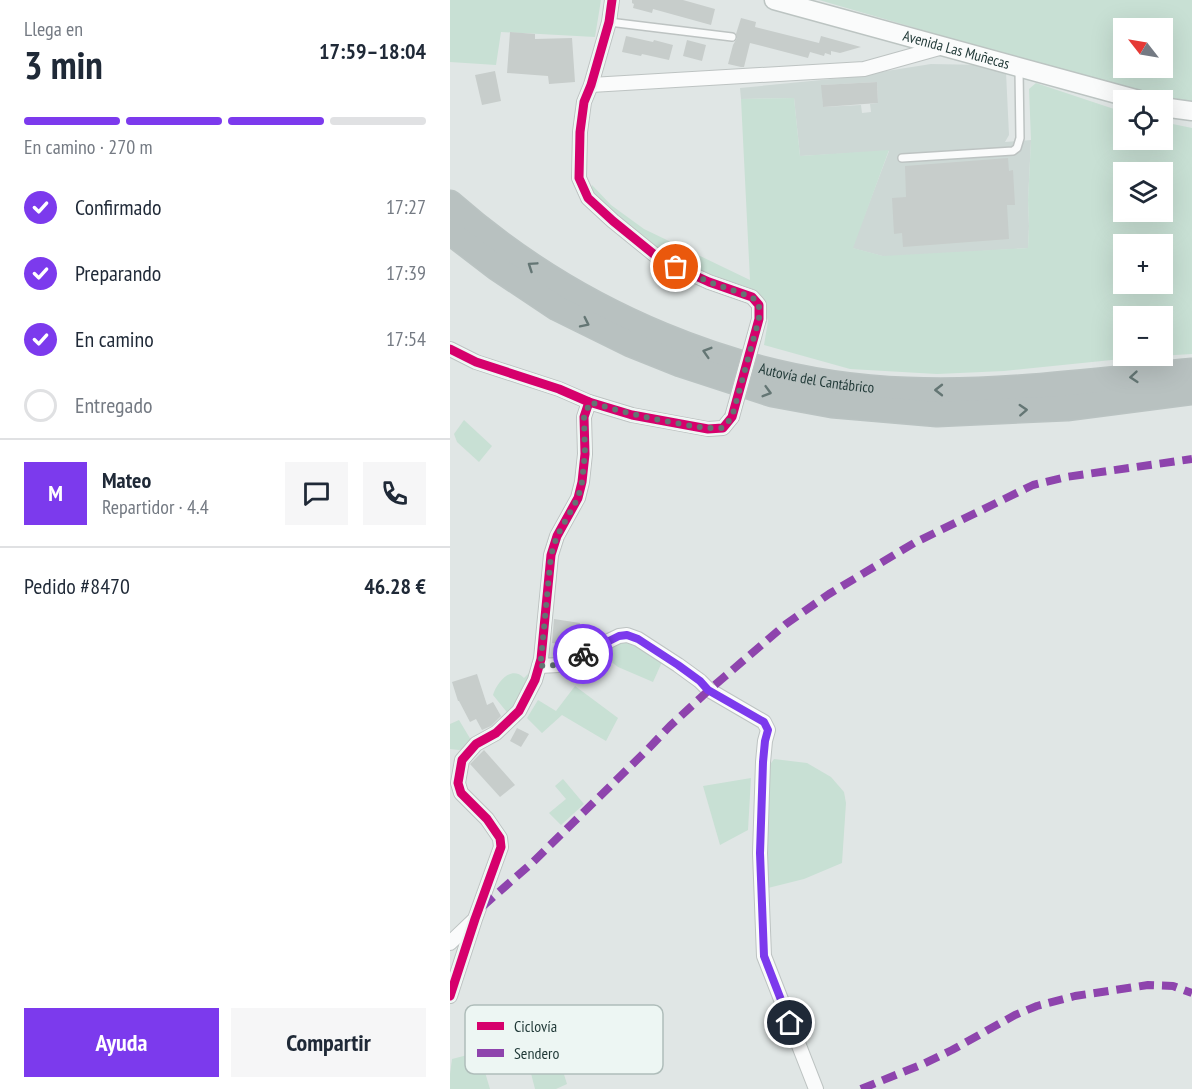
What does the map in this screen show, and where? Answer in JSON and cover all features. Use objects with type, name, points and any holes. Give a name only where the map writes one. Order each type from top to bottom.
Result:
[{"type":"highway","name":"Autovía del Cantábrico","points":[[450,203],[480,229],[531,266],[588,299],[644,327],[692,347],[766,370],[840,385],[907,390],[984,390],[1192,371]]},
{"type":"highway","name":"Autovía del Cantábrico","points":[[450,232],[497,268],[557,308],[630,344],[680,364],[772,394],[832,405],[937,414],[1066,408],[1192,392]]},
{"type":"street","points":[[450,349],[476,362],[632,415],[708,429],[723,428],[732,417],[759,319],[759,304],[752,297],[709,282],[656,256],[588,198],[579,178],[580,132],[584,102],[609,22],[612,0]]},
{"type":"street","name":"Avenida Las Muñecas","points":[[780,1],[1113,93]]},
{"type":"street","points":[[591,85],[864,69],[943,47]]},
{"type":"street","points":[[1173,108],[1192,111]]},
{"type":"street","points":[[450,996],[501,847],[500,838],[487,819],[460,793],[454,784],[456,757],[496,733],[519,711],[535,680],[541,659],[551,555],[557,536],[578,498],[585,453],[584,417],[590,402]]},
{"type":"street","points":[[539,666],[559,665],[619,636],[627,635],[638,639],[678,665],[708,690],[764,722],[768,730],[763,762],[760,853],[764,956],[816,1089]]},
{"type":"street","points":[[450,943],[475,919]]},
{"type":"lane","points":[[609,22],[732,37]]},
{"type":"lane","points":[[902,158],[1013,151],[1017,148],[1020,138],[1019,66]]},
{"type":"shaded area","points":[[931,64],[984,65],[1006,72],[1009,135],[1005,142],[1031,140],[1028,248],[886,257],[852,248],[889,151],[800,156],[794,98],[741,99],[740,88],[842,78]],"holes":[[[877,82],[878,103],[870,104],[871,112],[862,113],[861,105],[823,107],[822,85]]]},
{"type":"green space","points":[[450,0],[601,0],[595,37],[501,32],[496,65],[450,62]]},
{"type":"green space","points":[[819,0],[1192,0],[1192,106],[1173,103],[1173,90],[1123,90],[1016,56],[956,41]]},
{"type":"green space","points":[[1036,83],[1113,109],[1113,150],[1173,150],[1173,124],[1192,128],[1192,354],[1173,355],[1173,306],[1113,306],[1113,360],[1004,371],[937,374],[850,369],[764,345],[768,321],[764,308],[658,251],[637,235],[590,191],[592,185],[611,205],[644,229],[750,280],[741,99],[794,98],[800,156],[889,150],[853,248],[883,256],[1028,248],[1031,140],[1029,89]]},
{"type":"green space","points":[[464,420],[492,446],[479,462],[457,442],[454,434]]},
{"type":"green space","points":[[624,642],[662,662],[653,682],[618,667],[597,651],[615,643]]},
{"type":"green space","points":[[533,669],[510,716],[493,695],[495,690],[501,680],[510,674],[519,674],[524,678]]},
{"type":"green space","points":[[575,686],[618,718],[606,741],[562,715],[542,733],[527,718],[538,700],[556,711]]},
{"type":"green space","points":[[459,720],[471,740],[466,748],[450,749],[450,724]]},
{"type":"green space","points":[[774,759],[807,763],[831,777],[844,792],[846,803],[842,863],[804,879],[768,888],[766,770]]},
{"type":"green space","points":[[751,778],[748,830],[720,845],[703,786]]},
{"type":"green space","points":[[563,779],[584,804],[561,825],[549,813],[566,799],[555,786]]},
{"type":"green space","points":[[465,1056],[465,1074],[486,1074],[490,1089],[450,1089],[452,1059]]},
{"type":"green space","points":[[531,1074],[564,1074],[567,1084],[556,1089],[535,1089]]},
{"type":"building","points":[[632,0],[683,0],[715,9],[711,25],[653,9],[652,13],[633,8]]},
{"type":"building","points":[[741,18],[756,22],[755,27],[819,43],[821,36],[861,47],[840,53],[831,51],[831,55],[825,53],[824,56],[810,52],[808,58],[750,43],[744,67],[728,64]]},
{"type":"building","points":[[510,32],[535,34],[535,39],[572,38],[575,82],[549,84],[548,76],[507,73]]},
{"type":"building","points":[[626,36],[673,45],[669,60],[622,52]]},
{"type":"building","points":[[687,40],[706,45],[702,61],[683,56]]},
{"type":"building","points":[[495,71],[501,101],[482,105],[475,75]]},
{"type":"building","points":[[877,82],[878,103],[823,107],[821,85]]},
{"type":"building","points":[[1008,158],[1009,171],[1013,170],[1015,205],[1007,205],[1009,239],[903,247],[902,233],[894,234],[892,198],[906,197],[905,166]]},
{"type":"building","points":[[554,619],[580,623],[579,636],[586,637],[585,642],[576,647],[552,643]]},
{"type":"building","points":[[477,674],[487,705],[493,702],[501,716],[491,726],[482,730],[476,719],[470,722],[458,701],[452,682]]},
{"type":"building","points":[[517,728],[529,734],[521,747],[510,741]]},
{"type":"building","points":[[484,750],[515,785],[500,797],[470,764]]},
{"type":"marked path","points":[[482,907],[533,862],[709,690],[786,624],[829,594],[914,543],[1033,485],[1066,477],[1192,459]]},
{"type":"marked path","points":[[861,1089],[923,1064],[1015,1015],[1037,1006],[1075,996],[1148,985],[1173,986],[1192,993]]},
{"type":"cycle path","points":[[450,349],[476,362],[632,415],[708,429],[723,428],[732,417],[759,319],[759,305],[752,297],[709,282],[656,256],[588,198],[579,178],[580,132],[584,102],[609,22],[612,0]]},
{"type":"cycle path","points":[[450,996],[501,847],[500,838],[487,819],[461,793],[458,783],[462,760],[476,744],[496,733],[519,711],[535,680],[541,659],[551,555],[557,536],[578,498],[582,482],[585,454],[584,417],[589,402]]},
{"type":"way so far","points":[[583,654],[559,665],[539,666],[551,555],[557,536],[578,498],[585,453],[584,417],[590,402],[632,415],[708,429],[723,428],[732,417],[759,319],[759,304],[752,297],[709,282],[676,267]]},
{"type":"route","points":[[583,654],[619,636],[627,635],[638,639],[700,681],[708,690],[764,722],[768,730],[763,762],[760,853],[764,956],[790,1023]]}]
